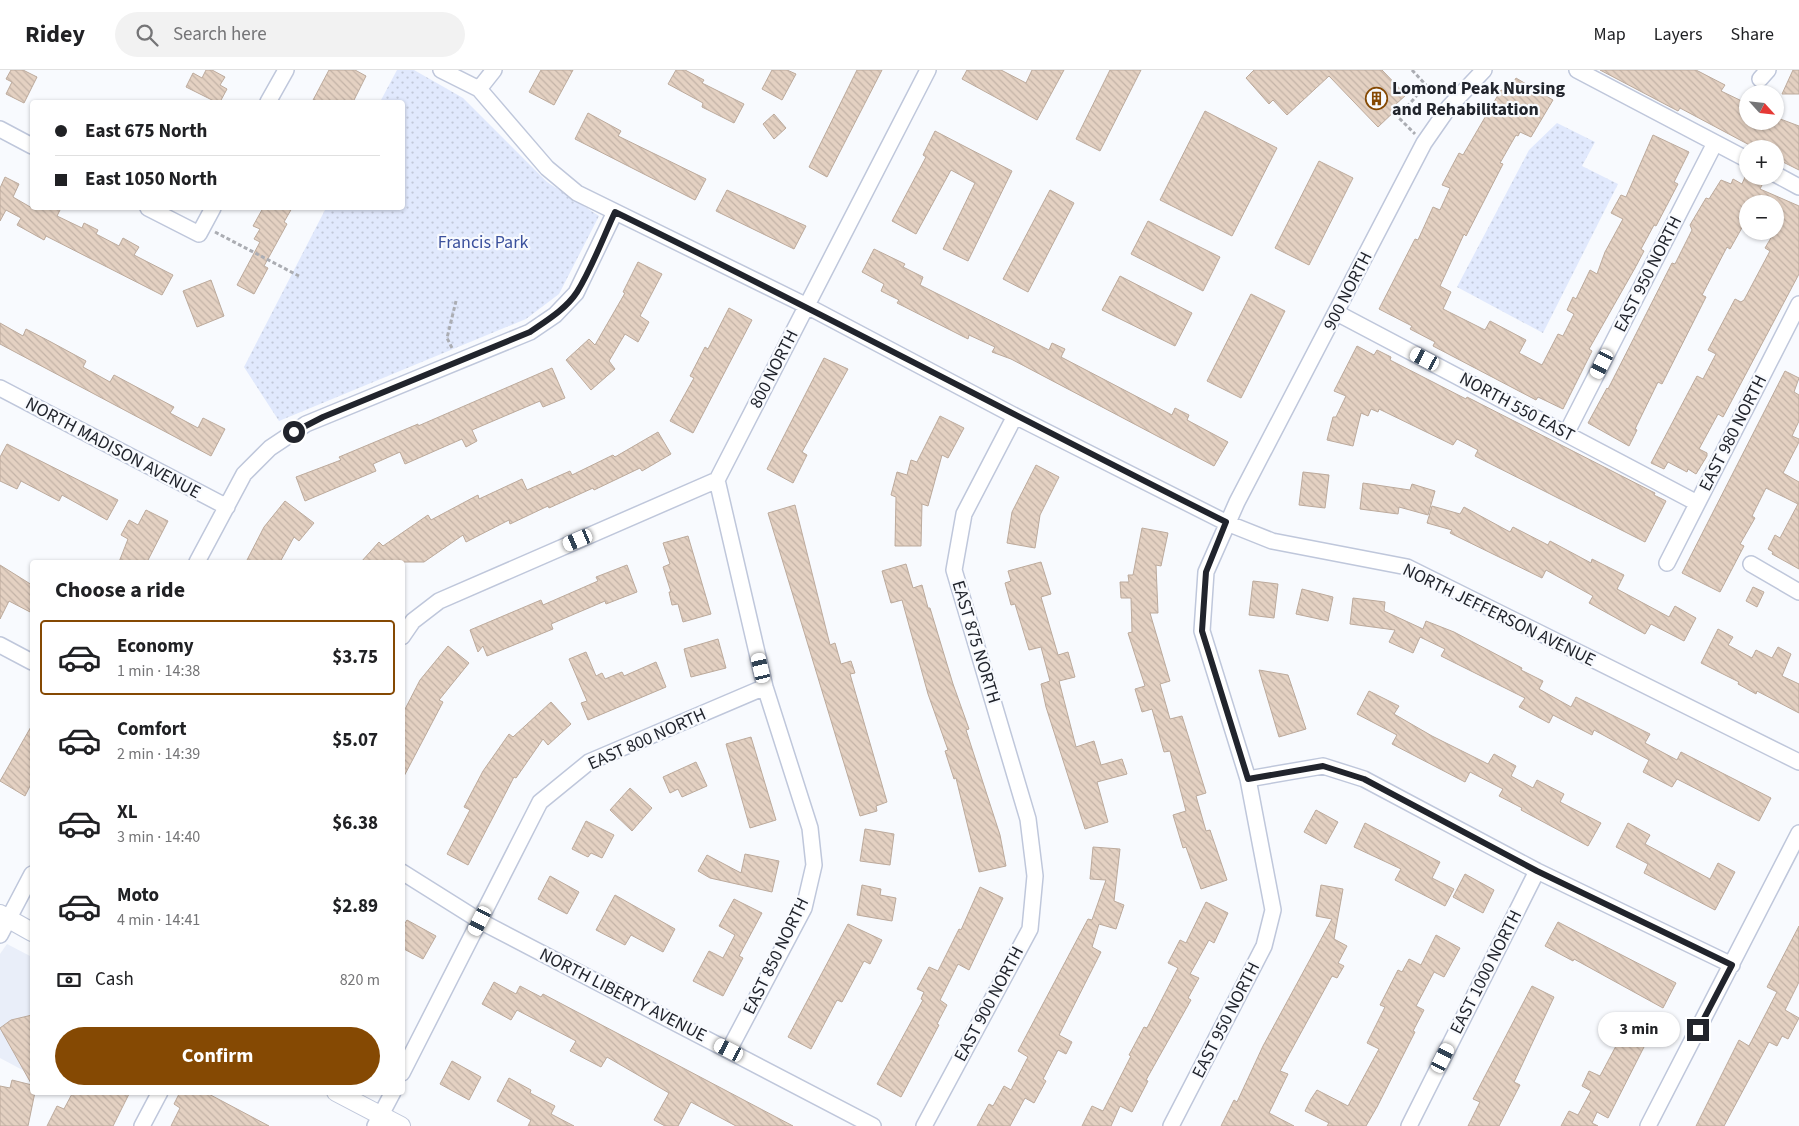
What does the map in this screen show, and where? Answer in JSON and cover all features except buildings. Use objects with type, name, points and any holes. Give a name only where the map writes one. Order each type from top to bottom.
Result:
[{"type":"street","points":[[269,100],[286,70]]},
{"type":"street","name":"NORTH JEFFERSON AVENUE","points":[[441,70],[479,90],[547,168],[577,193],[807,306],[1015,416],[1226,522],[1272,541],[1407,567],[1799,762]]},
{"type":"street","points":[[479,90],[494,70]]},
{"type":"street","name":"800 NORTH","points":[[717,480],[928,70]]},
{"type":"street","name":"900 NORTH","points":[[1273,910],[1248,779],[1202,631],[1206,572],[1226,522],[1337,313],[1424,143],[1449,107],[1484,70]]},
{"type":"street","points":[[1576,70],[1739,155]]},
{"type":"street","points":[[0,129],[30,145]]},
{"type":"street","name":"EAST 950 NORTH","points":[[1567,432],[1715,143]]},
{"type":"street","points":[[1784,179],[1799,187]]},
{"type":"street","points":[[153,210],[201,230],[212,210]]},
{"type":"street","points":[[198,560],[244,474],[270,448],[306,424],[530,332],[555,315],[576,293],[615,212]]},
{"type":"street","name":"EAST 980 NORTH","points":[[1667,562],[1799,304]]},
{"type":"street","name":"NORTH 550 EAST","points":[[1337,313],[1567,432],[1697,503]]},
{"type":"street","name":"NORTH MADISON AVENUE","points":[[0,388],[227,507]]},
{"type":"street","name":"EAST 875 NORTH","points":[[1015,416],[964,514],[954,570],[1028,819],[1036,876]]},
{"type":"street","points":[[405,632],[413,621],[439,601],[717,480],[765,687]]},
{"type":"street","points":[[1750,564],[1799,592]]},
{"type":"street","points":[[0,644],[30,661]]},
{"type":"street","name":"EAST 800 NORTH","points":[[405,1067],[540,802],[589,762],[765,687]]},
{"type":"street","name":"EAST 850 NORTH","points":[[729,1050],[804,908],[814,865],[810,828],[765,687]]},
{"type":"street","points":[[1248,779],[1323,766],[1364,779],[1537,871],[1732,965]]},
{"type":"street","points":[[1648,1126],[1799,833]]},
{"type":"street","name":"EAST 1000 NORTH","points":[[1409,1126],[1537,871]]},
{"type":"street","name":"NORTH LIBERTY AVENUE","points":[[405,874],[480,921],[873,1126]]},
{"type":"street","name":"EAST 900 NORTH","points":[[924,1126],[1030,929],[1036,876]]},
{"type":"street","points":[[0,935],[5,917],[30,877]]},
{"type":"street","name":"EAST 950 NORTH","points":[[1171,1126],[1264,946],[1273,910]]},
{"type":"street","points":[[5,917],[30,931]]},
{"type":"street","points":[[142,1126],[158,1095]]},
{"type":"street","points":[[340,1095],[378,1121],[400,1126]]},
{"type":"street","points":[[378,1121],[391,1095]]},
{"type":"path","points":[[1412,70],[1426,85],[1398,117],[1424,143]]},
{"type":"path","points":[[201,230],[299,276]]},
{"type":"path","points":[[456,301],[447,338],[458,360]]},
{"type":"shaded area","points":[[7,944],[30,956],[30,1074],[0,1058],[0,954]]},
{"type":"green space","name":"Francis Park","points":[[397,70],[414,70],[463,98],[547,182],[599,216],[559,294],[526,319],[279,421],[244,367],[325,210],[405,210],[405,100],[381,100]]},
{"type":"green space","points":[[1557,123],[1595,142],[1582,166],[1618,184],[1543,333],[1457,287],[1529,150]]},
{"type":"place","name":"Lomond Peak Nursing and Rehabilitation","points":[[1376,98]]},
{"type":"route","points":[[294,432],[306,424],[530,332],[555,315],[576,293],[615,212],[807,306],[1015,416],[1226,522],[1206,572],[1202,631],[1248,779],[1323,766],[1364,779],[1537,871],[1732,965],[1698,1030]]}]
